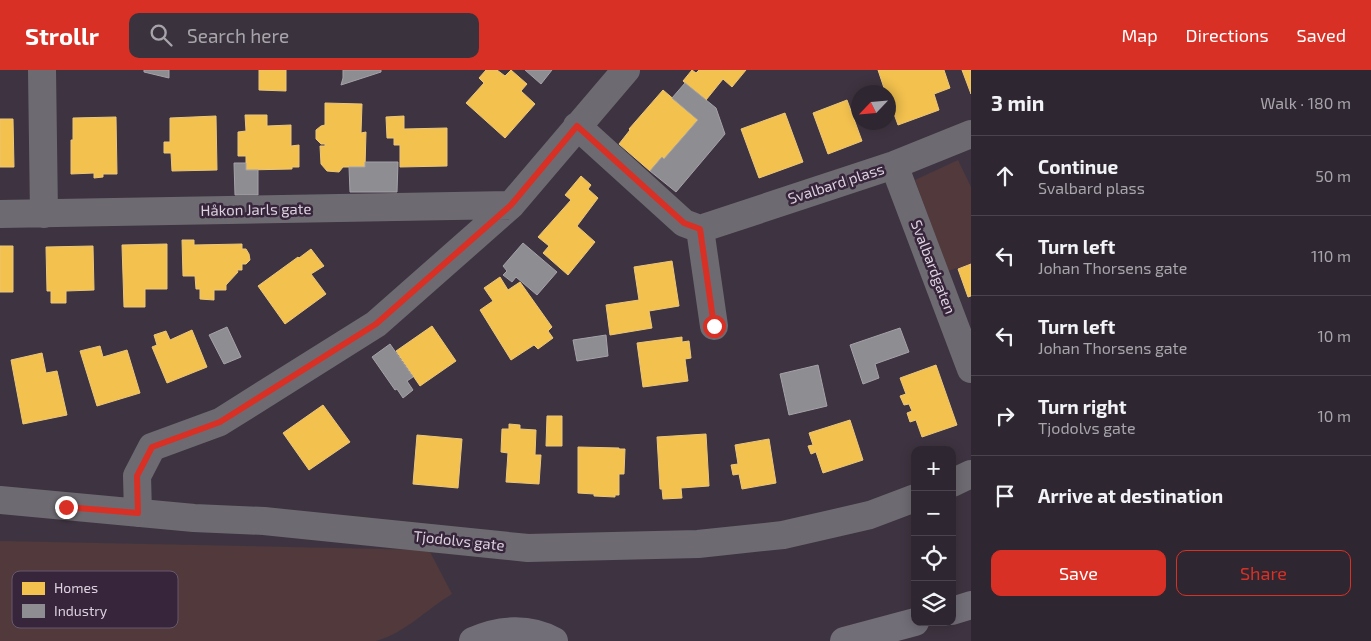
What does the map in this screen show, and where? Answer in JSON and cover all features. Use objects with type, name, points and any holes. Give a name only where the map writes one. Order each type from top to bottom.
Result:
[{"type":"highway","points":[[956,610],[971,604]]},
{"type":"highway","points":[[844,641],[911,623]]},
{"type":"highway","points":[[473,641],[487,635],[509,631],[530,632],[554,641]]},
{"type":"street","points":[[42,70],[44,214]]},
{"type":"street","points":[[138,513],[137,476],[152,447],[220,422],[376,324],[511,205],[626,70]]},
{"type":"street","points":[[577,126],[684,223],[700,229],[714,326]]},
{"type":"street","name":"Svalbard plass","points":[[700,229],[894,164],[971,134]]},
{"type":"street","name":"Svalbardgaten","points":[[894,164],[971,369]]},
{"type":"street","name":"Håkon Jarls gate","points":[[0,214],[511,205]]},
{"type":"street","points":[[956,481],[971,474]]},
{"type":"street","name":"Tjodolvs gate","points":[[0,500],[194,518],[264,521],[528,548],[698,544],[783,535],[870,515],[911,500]]},
{"type":"shaded area","points":[[958,160],[971,187],[971,264],[948,271],[915,180]]},
{"type":"shaded area","points":[[0,541],[429,550],[452,594],[406,627],[376,641],[0,641]]},
{"type":"building: Homes","points":[[259,70],[286,70],[286,91],[259,90]]},
{"type":"building: Homes","points":[[486,70],[497,70],[505,76],[511,70],[527,84],[521,91],[535,104],[505,138],[466,103],[484,83],[479,78]]},
{"type":"building: Homes","points":[[692,70],[696,73],[699,70],[746,70],[732,87],[723,79],[706,100],[683,81]]},
{"type":"building: Homes","points":[[878,70],[944,70],[950,88],[934,94],[939,110],[898,125],[896,119],[896,85],[883,85]]},
{"type":"building: Homes","points":[[962,70],[971,70],[971,94]]},
{"type":"building: Homes","points":[[663,90],[698,120],[664,159],[662,157],[650,171],[619,144],[629,129]]},
{"type":"building: Homes","points":[[847,100],[851,111],[851,130],[858,130],[862,141],[828,154],[813,113]]},
{"type":"building: Homes","points":[[325,103],[362,104],[361,133],[366,132],[365,167],[343,167],[339,172],[327,171],[321,164],[320,146],[325,146],[325,144],[321,144],[316,139],[316,130],[325,125]]},
{"type":"building: Homes","points":[[785,113],[803,162],[759,178],[741,129]]},
{"type":"building: Homes","points":[[245,115],[267,115],[267,126],[291,125],[291,146],[299,145],[299,167],[292,167],[292,169],[246,170],[246,156],[238,156],[238,132],[246,131]]},
{"type":"building: Homes","points":[[216,116],[217,170],[172,171],[171,153],[164,153],[164,142],[170,142],[170,118]]},
{"type":"building: Homes","points":[[404,116],[404,129],[447,128],[447,166],[400,167],[400,145],[394,145],[394,138],[387,138],[386,117]]},
{"type":"building: Homes","points":[[116,117],[117,174],[103,174],[103,177],[94,178],[94,173],[71,174],[73,118]]},
{"type":"building: Homes","points":[[0,119],[13,119],[14,167],[0,167]]},
{"type":"building: Homes","points":[[581,176],[591,185],[588,189],[598,198],[577,226],[595,242],[568,275],[543,253],[549,246],[538,237],[571,200],[565,195]]},
{"type":"building: Homes","points":[[182,240],[194,240],[194,245],[242,244],[242,249],[246,249],[250,260],[246,264],[242,264],[242,270],[237,270],[238,272],[226,285],[226,290],[214,290],[214,300],[200,299],[200,289],[196,289],[195,276],[183,276]]},
{"type":"building: Homes","points":[[167,244],[167,289],[145,289],[145,307],[124,307],[122,245]]},
{"type":"building: Homes","points":[[0,246],[13,246],[13,292],[0,292]]},
{"type":"building: Homes","points":[[93,246],[94,290],[66,291],[66,303],[51,303],[51,291],[47,291],[46,247]]},
{"type":"building: Homes","points":[[311,249],[324,266],[311,274],[326,294],[285,324],[258,286]]},
{"type":"building: Homes","points":[[672,261],[679,306],[649,311],[652,328],[610,335],[606,305],[639,300],[634,267]]},
{"type":"building: Homes","points":[[971,264],[971,296],[968,297],[958,269]]},
{"type":"building: Homes","points":[[500,277],[508,290],[520,282],[552,327],[548,331],[553,338],[538,349],[534,345],[511,360],[480,310],[493,301],[484,288]]},
{"type":"building: Homes","points":[[432,326],[456,361],[420,386],[396,351]]},
{"type":"building: Homes","points":[[192,330],[207,367],[167,383],[152,347],[157,345],[154,335],[166,331],[170,340]]},
{"type":"building: Homes","points":[[682,337],[682,342],[689,341],[691,358],[685,359],[688,381],[643,387],[637,343]]},
{"type":"building: Homes","points":[[100,346],[103,357],[127,350],[140,393],[97,406],[80,351]]},
{"type":"building: Homes","points":[[42,353],[46,373],[57,371],[67,415],[23,424],[11,360]]},
{"type":"building: Homes","points":[[936,365],[957,425],[922,437],[916,420],[910,422],[907,413],[912,411],[909,404],[904,405],[900,396],[906,394],[900,378]]},
{"type":"building: Homes","points":[[323,405],[350,442],[309,470],[283,433]]},
{"type":"building: Homes","points":[[547,416],[562,416],[562,446],[546,446]]},
{"type":"building: Homes","points":[[850,420],[863,460],[823,473],[816,452],[811,454],[808,446],[813,445],[809,433]]},
{"type":"building: Homes","points":[[509,424],[520,425],[520,429],[536,430],[535,455],[541,455],[539,484],[506,482],[508,453],[501,452],[502,429],[509,429]]},
{"type":"building: Homes","points":[[706,434],[709,486],[681,488],[682,498],[663,499],[662,489],[660,489],[657,437]]},
{"type":"building: Homes","points":[[417,435],[462,439],[458,488],[413,484]]},
{"type":"building: Homes","points":[[769,439],[776,483],[742,489],[739,474],[733,475],[731,465],[738,464],[735,445]]},
{"type":"building: Homes","points":[[578,447],[625,449],[624,474],[619,474],[619,495],[615,495],[615,497],[594,496],[594,494],[578,493]]},
{"type":"building: Industry","points":[[144,70],[169,70],[169,78],[144,72]]},
{"type":"building: Industry","points":[[343,70],[381,70],[381,72],[341,85]]},
{"type":"building: Industry","points":[[525,70],[552,70],[541,84]]},
{"type":"building: Industry","points":[[685,83],[716,108],[725,134],[676,192],[650,171],[662,157],[664,159],[698,120],[672,98]]},
{"type":"building: Industry","points":[[365,162],[398,162],[397,192],[350,192],[349,167],[365,167]]},
{"type":"building: Industry","points":[[234,163],[246,163],[246,170],[258,170],[258,195],[235,195]]},
{"type":"building: Industry","points":[[523,243],[557,272],[537,295],[516,277],[512,282],[503,275],[507,271],[503,266]]},
{"type":"building: Industry","points":[[227,327],[241,357],[224,364],[209,335]]},
{"type":"building: Industry","points":[[900,328],[909,352],[875,364],[879,378],[863,384],[850,345]]},
{"type":"building: Industry","points":[[606,335],[608,356],[577,361],[573,340]]},
{"type":"building: Industry","points":[[390,344],[413,377],[407,381],[413,390],[403,398],[397,389],[395,390],[372,357]]},
{"type":"building: Industry","points":[[818,365],[827,406],[789,415],[780,374]]},
{"type":"route","points":[[66,507],[138,513],[137,476],[152,447],[220,422],[376,324],[511,205],[577,126],[684,223],[700,229],[714,326]]}]
